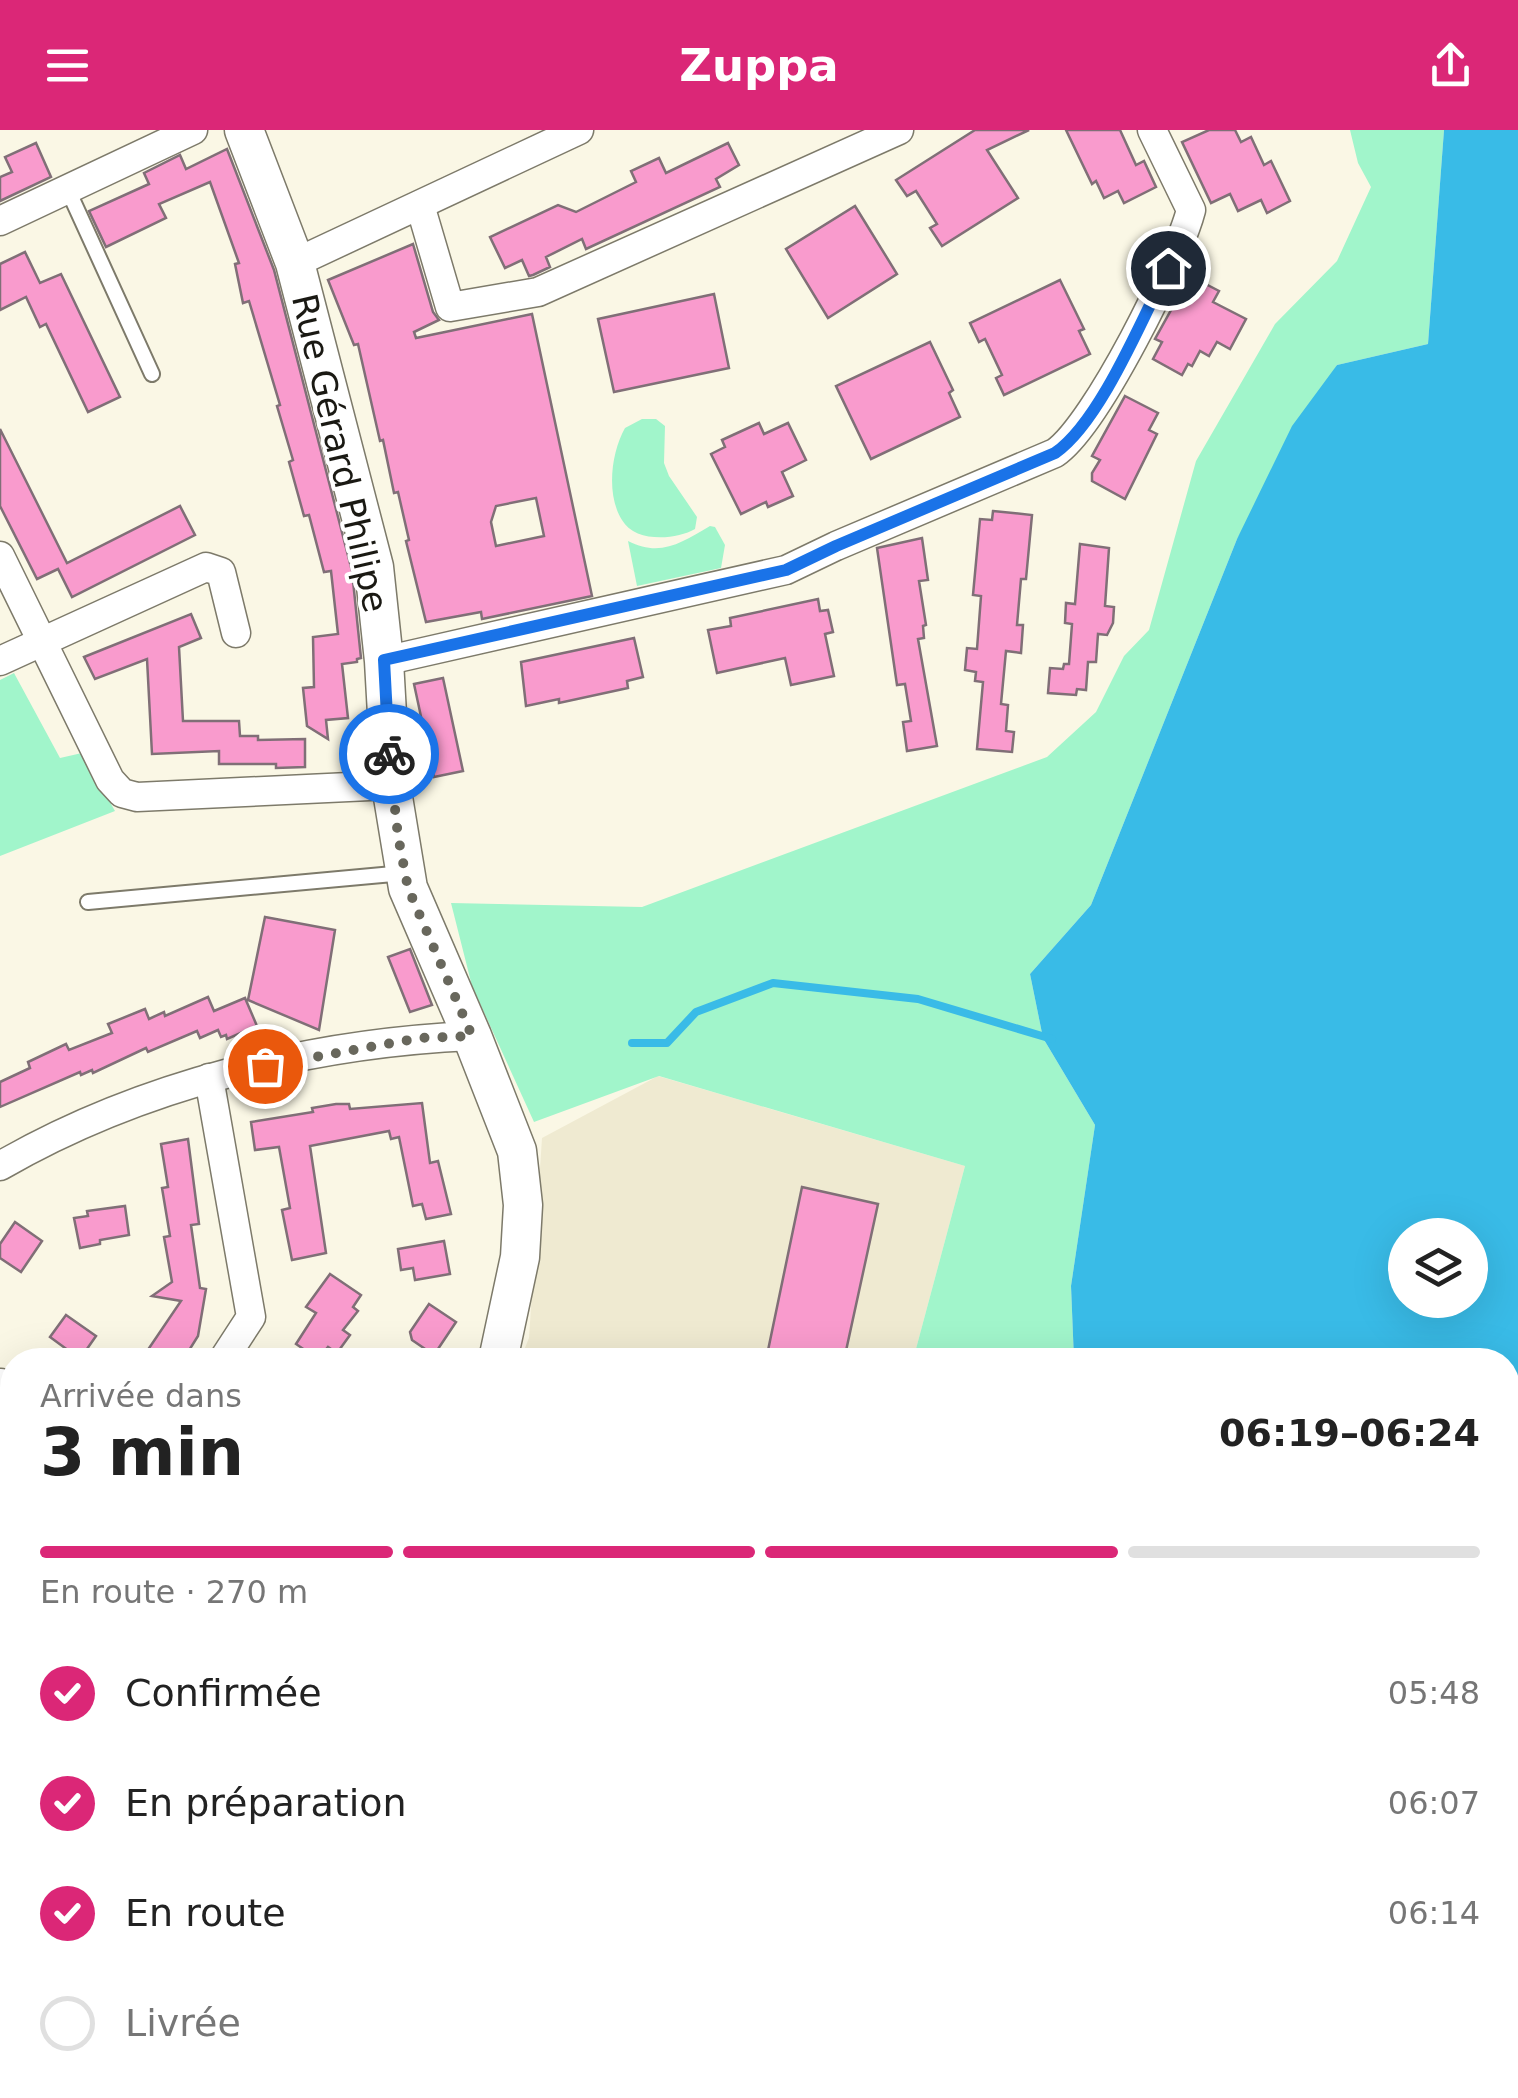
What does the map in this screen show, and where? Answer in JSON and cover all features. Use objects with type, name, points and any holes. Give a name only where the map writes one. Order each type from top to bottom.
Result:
[{"type":"street","points":[[0,221],[193,130]]},
{"type":"street","name":"Rue Gérard Philipe","points":[[244,130],[295,263],[374,566],[391,785],[408,888],[517,1151],[523,1205],[520,1257],[501,1348]]},
{"type":"street","points":[[295,263],[579,130]]},
{"type":"street","points":[[420,205],[450,307],[538,292],[898,130]]},
{"type":"street","points":[[384,660],[786,570],[1055,453],[1070,443],[1107,386],[1184,239],[1192,210],[1152,130]]},
{"type":"street","points":[[0,556],[110,780],[122,793],[137,797],[391,785]]},
{"type":"street","points":[[0,661],[206,567],[221,572],[236,633]]},
{"type":"street","points":[[0,1166],[46,1140],[126,1104],[208,1078],[420,1038],[472,1036]]},
{"type":"street","points":[[208,1078],[251,1317],[231,1348]]},
{"type":"lane","points":[[68,190],[152,374]]},
{"type":"lane","points":[[88,902],[405,873]]},
{"type":"shaded area","points":[[658,1076],[965,1166],[916,1348],[525,1348],[529,1338],[542,1138]]},
{"type":"green space","points":[[1350,130],[1444,130],[1428,344],[1337,365],[1237,539],[1091,905],[1030,974],[1043,1038],[1095,1125],[1071,1286],[1074,1348],[916,1348],[965,1166],[659,1076],[534,1122],[472,986],[451,903],[642,907],[1047,757],[1096,712],[1124,656],[1149,630],[1196,461],[1275,324],[1337,261],[1371,187],[1358,163]]},
{"type":"green space","points":[[642,419],[656,419],[665,426],[664,463],[697,517],[695,529],[687,533],[656,537],[636,533],[617,510],[612,486],[616,449],[625,428]]},
{"type":"green space","points":[[715,527],[725,545],[721,568],[637,586],[628,541],[661,548]]},
{"type":"green space","points":[[14,673],[60,758],[82,753],[115,811],[0,856],[0,680]]},
{"type":"water","points":[[1444,130],[1518,130],[1518,1348],[1074,1348],[1071,1286],[1095,1125],[1043,1038],[1030,974],[1091,905],[1237,539],[1292,426],[1337,365],[1428,344]]},
{"type":"building","points":[[975,130],[1029,130],[987,150],[1018,198],[942,246],[930,228],[937,224],[916,191],[907,196],[896,180]]},
{"type":"building","points":[[1066,130],[1120,130],[1136,165],[1144,161],[1156,187],[1124,203],[1118,191],[1104,198],[1096,181],[1092,184]]},
{"type":"building","points":[[1209,130],[1235,130],[1241,142],[1251,137],[1264,165],[1271,161],[1290,201],[1267,213],[1261,200],[1238,211],[1230,194],[1211,203],[1182,142]]},
{"type":"building","points":[[36,143],[51,177],[0,201],[0,177],[12,172],[5,157]]},
{"type":"building","points":[[728,143],[739,165],[716,179],[720,187],[586,249],[582,239],[546,257],[550,267],[533,275],[529,276],[522,260],[505,268],[490,237],[558,205],[576,212],[636,182],[631,171],[659,158],[666,173]]},
{"type":"building","points":[[227,149],[274,270],[352,571],[361,658],[342,664],[348,718],[326,720],[328,739],[307,726],[303,688],[314,687],[313,637],[338,634],[331,571],[324,572],[309,515],[304,516],[289,462],[293,460],[277,406],[280,405],[249,301],[243,303],[235,264],[239,263],[210,182],[159,204],[166,218],[106,247],[89,211],[149,184],[144,173],[180,155],[186,169]]},
{"type":"building","points":[[855,206],[897,274],[828,318],[786,249]]},
{"type":"building","points":[[413,244],[433,312],[439,320],[414,332],[416,338],[532,314],[592,596],[482,619],[481,612],[426,622],[398,492],[394,493],[358,344],[354,345],[328,280]],"holes":[[[536,498],[544,536],[496,546],[491,522],[496,506]]]},
{"type":"building","points":[[25,252],[40,283],[61,274],[120,397],[88,412],[46,324],[40,327],[26,297],[0,310],[0,264]]},
{"type":"building","points":[[1196,279],[1219,291],[1213,302],[1246,319],[1230,349],[1217,342],[1209,356],[1200,351],[1182,375],[1153,359],[1162,342],[1155,339],[1175,303],[1181,306]]},
{"type":"building","points":[[1060,280],[1084,329],[1079,331],[1090,354],[1004,395],[996,378],[1002,375],[985,339],[979,342],[970,323]]},
{"type":"building","points":[[714,294],[729,368],[614,392],[598,319]]},
{"type":"building","points":[[930,342],[953,390],[949,393],[960,417],[871,459],[836,386]]},
{"type":"building","points":[[1125,396],[1158,413],[1149,430],[1157,434],[1125,499],[1092,481],[1100,460],[1092,456]]},
{"type":"building","points":[[759,423],[764,434],[788,423],[806,460],[782,472],[793,496],[768,507],[766,502],[741,514],[711,454],[725,447],[722,440]]},
{"type":"building","points":[[0,429],[67,563],[180,506],[195,535],[72,597],[58,569],[37,579],[0,506]]},
{"type":"building","points":[[993,511],[1032,515],[1017,625],[1023,625],[1021,653],[1006,651],[1001,704],[1008,705],[1006,731],[1014,732],[1012,752],[977,749],[983,682],[975,681],[976,672],[965,670],[967,648],[977,649],[981,596],[973,595],[980,519],[992,520]]},
{"type":"building","points":[[922,538],[928,580],[919,581],[926,625],[924,638],[918,639],[937,746],[907,751],[903,722],[911,721],[905,684],[897,685],[877,548]]},
{"type":"building","points":[[1080,544],[1109,548],[1105,606],[1114,607],[1113,623],[1107,635],[1098,634],[1096,662],[1088,662],[1086,690],[1077,689],[1076,695],[1048,693],[1050,668],[1063,669],[1064,664],[1069,664],[1072,624],[1065,623],[1066,603],[1075,604]]},
{"type":"building","points":[[818,599],[820,611],[828,610],[833,632],[825,634],[834,676],[791,685],[785,658],[717,673],[708,630],[731,626],[730,618]]},
{"type":"building","points":[[191,614],[201,638],[179,647],[183,721],[239,721],[240,736],[258,736],[258,740],[305,739],[305,767],[219,764],[219,751],[152,754],[147,659],[95,679],[84,657]]},
{"type":"building","points":[[634,638],[643,677],[627,681],[628,688],[526,706],[521,662]]},
{"type":"building","points":[[443,678],[463,771],[434,777],[414,684]]},
{"type":"building","points":[[265,917],[335,930],[319,1030],[248,1000]]},
{"type":"building","points":[[410,949],[432,1005],[410,1012],[388,957]]},
{"type":"building","points":[[208,997],[214,1011],[245,998],[257,1026],[227,1039],[218,1030],[200,1038],[197,1031],[148,1052],[146,1048],[93,1073],[80,1072],[0,1107],[0,1082],[30,1068],[28,1062],[66,1044],[69,1050],[112,1033],[108,1024],[145,1009],[149,1019],[164,1012],[165,1016]]},
{"type":"building","points":[[422,1103],[430,1163],[438,1161],[451,1214],[426,1219],[422,1204],[413,1206],[399,1137],[391,1139],[389,1131],[310,1146],[326,1253],[292,1260],[282,1210],[290,1208],[279,1147],[255,1150],[251,1122],[313,1112],[312,1108],[336,1104],[349,1104],[350,1109]]},
{"type":"building","points":[[188,1139],[199,1224],[191,1225],[200,1288],[206,1289],[198,1336],[190,1348],[149,1348],[181,1301],[152,1296],[172,1282],[164,1237],[170,1236],[162,1188],[168,1187],[161,1144]]},
{"type":"building","points":[[802,1187],[878,1204],[847,1348],[768,1348]]},
{"type":"building","points":[[125,1206],[129,1235],[80,1248],[74,1218],[88,1216],[87,1211]]},
{"type":"building","points":[[15,1222],[42,1241],[21,1272],[0,1258],[0,1244]]},
{"type":"building","points":[[444,1241],[450,1274],[415,1280],[413,1268],[401,1270],[398,1249]]},
{"type":"building","points":[[330,1274],[361,1295],[353,1307],[358,1311],[343,1330],[350,1335],[341,1348],[302,1348],[296,1344],[316,1313],[306,1307]]},
{"type":"building","points":[[429,1304],[456,1322],[439,1348],[424,1348],[412,1340],[410,1332]]},
{"type":"building","points":[[66,1315],[96,1336],[88,1348],[65,1348],[50,1337]]},
{"type":"waterway","points":[[632,1043],[667,1043],[696,1012],[773,983],[918,999],[1052,1039]]},
{"type":"way so far","points":[[265,1066],[420,1038],[472,1036],[408,888],[389,754]]},
{"type":"route","points":[[389,754],[384,660],[786,570],[1055,453],[1070,443],[1107,386],[1168,268]]}]
